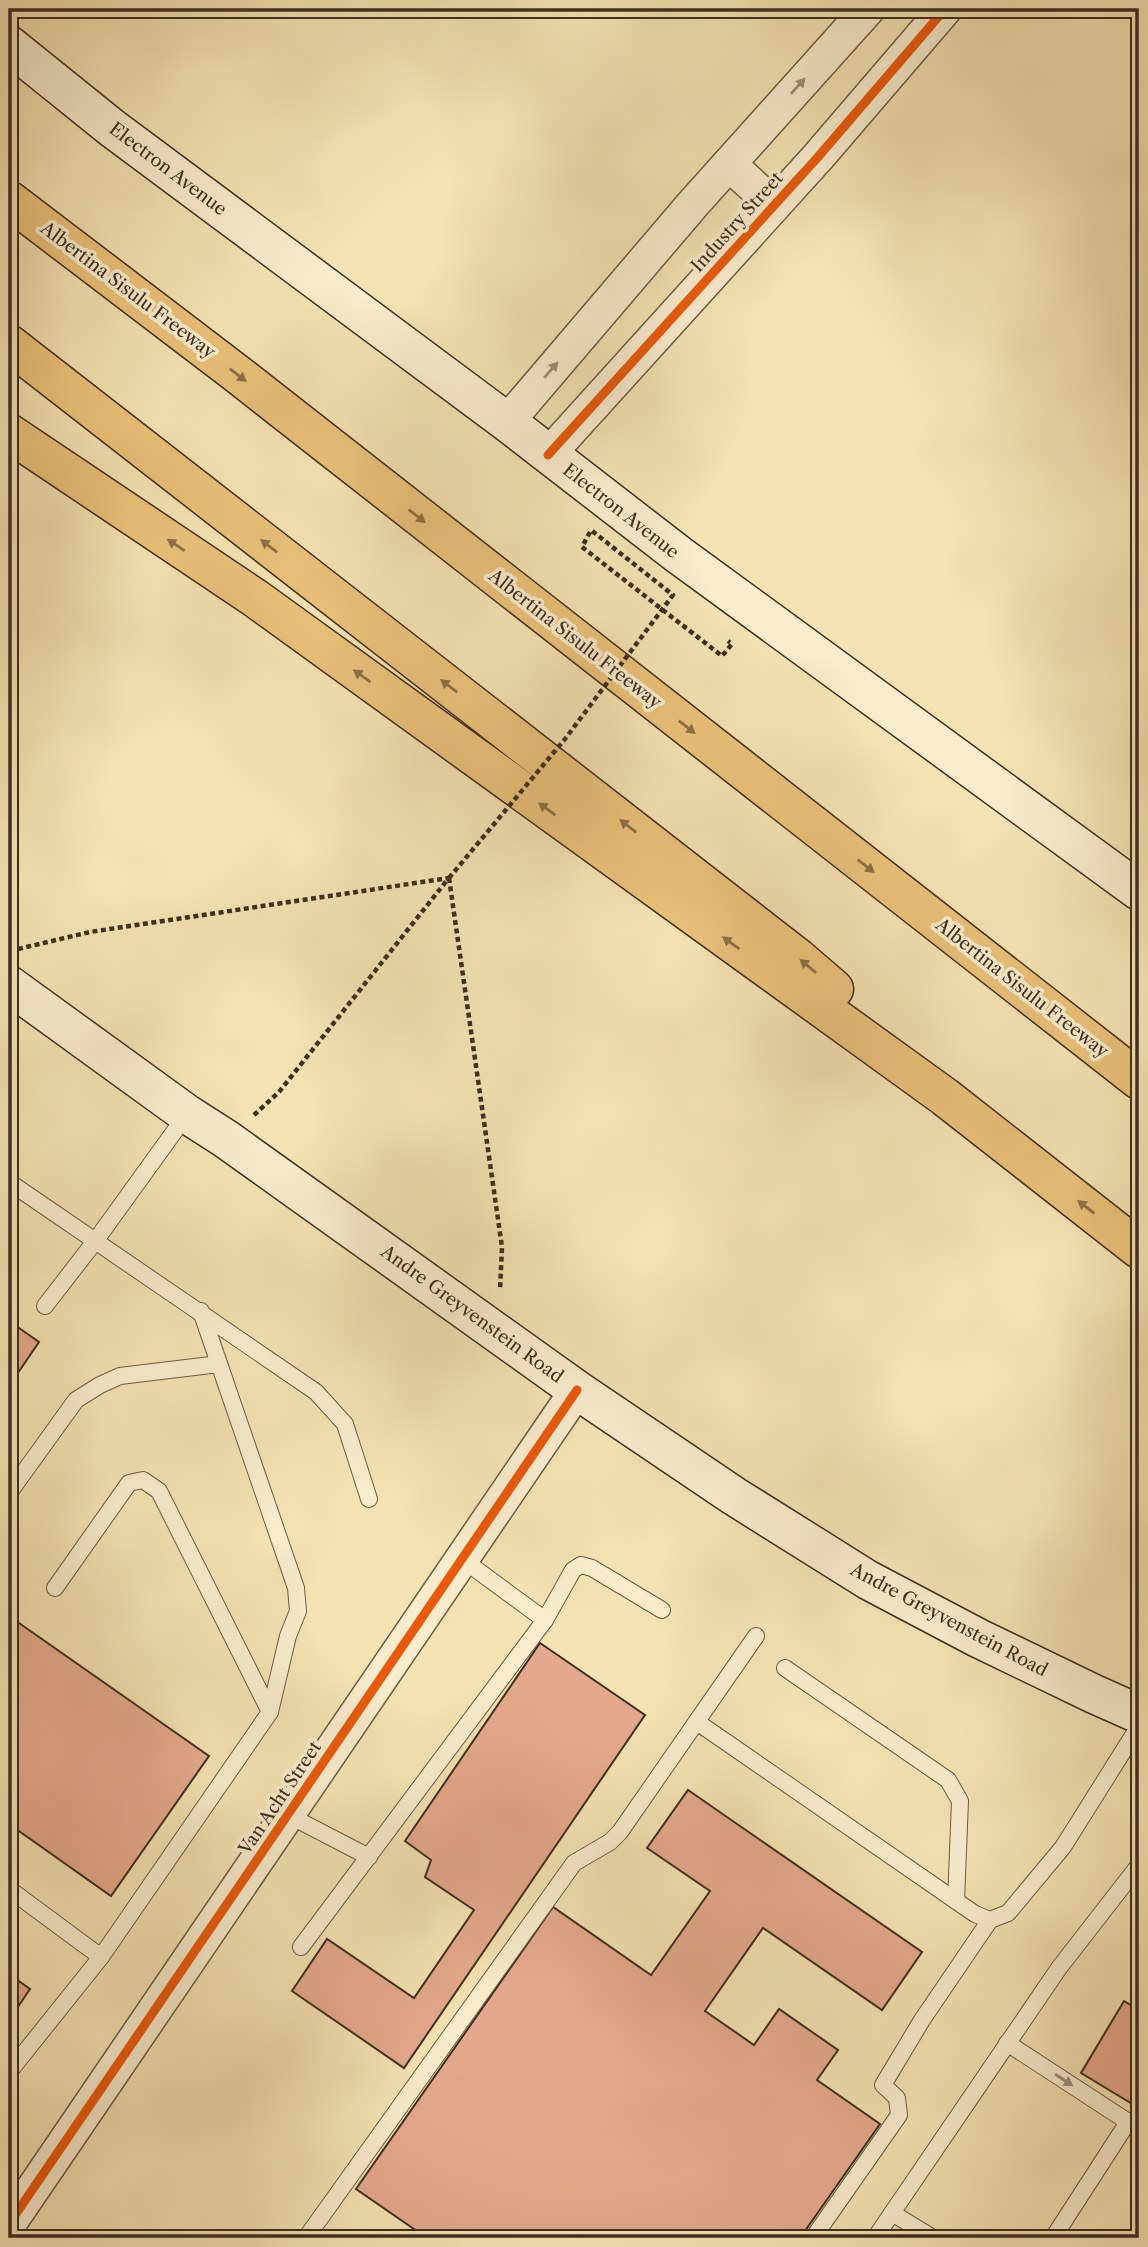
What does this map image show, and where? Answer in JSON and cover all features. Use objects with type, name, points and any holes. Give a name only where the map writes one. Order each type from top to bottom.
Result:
[{"type":"highway","name":"Albertina Sisulu Freeway","points":[[9,200],[236,373],[1139,1080]]},
{"type":"highway","points":[[9,344],[798,958],[902,1046],[945,1097]]},
{"type":"highway","points":[[9,433],[255,598],[945,1097],[1139,1250]]},
{"type":"main road","name":"Electron Avenue","points":[[9,45],[112,128],[507,422],[679,555],[1139,891]]},
{"type":"main road","name":"Andre Greyvenstein Road","points":[[9,985],[577,1390],[734,1496],[868,1580],[978,1638],[1139,1714]]},
{"type":"street","points":[[507,422],[729,164],[867,9]]},
{"type":"street","name":"Industry Street","points":[[548,455],[818,157],[945,9]]},
{"type":"street","points":[[729,164],[774,205]]},
{"type":"street","name":"Van Acht Street","points":[[9,2224],[577,1390]]},
{"type":"lane","points":[[45,1306],[187,1114]]},
{"type":"lane","points":[[9,1182],[316,1392],[345,1423],[369,1499]]},
{"type":"lane","points":[[9,2072],[101,1957],[270,1712],[288,1636],[298,1611],[296,1588],[201,1311]]},
{"type":"lane","points":[[9,1493],[76,1400],[100,1385],[120,1376],[219,1364]]},
{"type":"lane","points":[[55,1588],[129,1483],[143,1480],[159,1490],[270,1712]]},
{"type":"lane","points":[[461,1559],[545,1619]]},
{"type":"lane","points":[[301,1947],[545,1619],[573,1570],[581,1565],[592,1568],[662,1610]]},
{"type":"lane","points":[[306,2238],[574,1863],[610,1842],[620,1832],[756,1636]]},
{"type":"lane","points":[[785,1668],[948,1780],[960,1801],[956,1901]]},
{"type":"lane","points":[[697,1722],[975,1914],[990,1920]]},
{"type":"lane","points":[[813,2238],[899,2115],[897,2098],[883,2085],[922,2020],[990,1920],[1008,1913],[1063,1847],[1139,1727]]},
{"type":"lane","points":[[288,1815],[369,1857]]},
{"type":"lane","points":[[875,2238],[1059,1968],[1139,1865]]},
{"type":"lane","points":[[9,1889],[101,1957]]},
{"type":"lane","points":[[1007,2043],[1134,2126],[1053,2238]]},
{"type":"lane","points":[[892,2213],[933,2238]]},
{"type":"path","points":[[226,1139],[279,1092],[449,878],[565,739],[673,595],[591,530],[582,547],[722,656],[732,644],[722,635]]},
{"type":"path","points":[[679,555],[657,583],[679,601]]},
{"type":"path","points":[[9,951],[90,932],[449,878]]},
{"type":"path","points":[[449,878],[502,1247],[499,1332]]},
{"type":"building","points":[[9,1321],[39,1342],[9,1386]]},
{"type":"building","points":[[9,1616],[209,1756],[111,1896],[9,1824]]},
{"type":"building","points":[[540,1643],[645,1715],[404,2068],[292,1991],[327,1939],[414,1998],[474,1910],[425,1877],[431,1860],[405,1841]]},
{"type":"building","points":[[688,1790],[922,1952],[882,2010],[763,1928],[705,2011],[754,2045],[779,2009],[838,2050],[817,2080],[880,2124],[800,2238],[427,2238],[356,2189],[553,1907],[651,1975],[710,1891],[647,1848]]},
{"type":"building","points":[[9,1974],[30,1989],[9,2020]]},
{"type":"building","points":[[1124,2001],[1139,2010],[1139,2108],[1081,2073]]},
{"type":"cycle path","points":[[548,455],[818,157],[945,9]]},
{"type":"cycle path","points":[[9,2224],[577,1390]]}]
